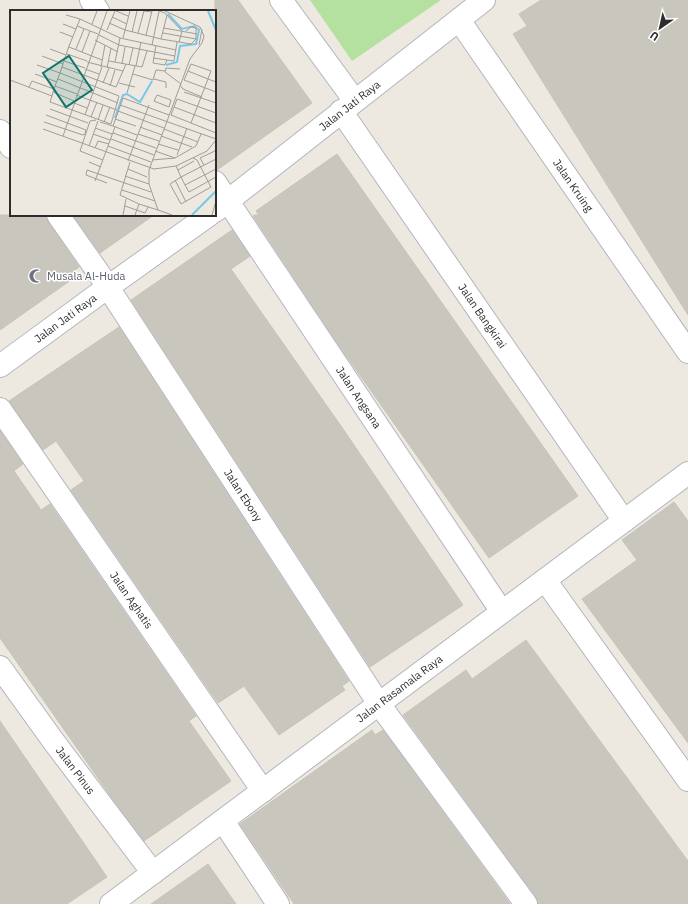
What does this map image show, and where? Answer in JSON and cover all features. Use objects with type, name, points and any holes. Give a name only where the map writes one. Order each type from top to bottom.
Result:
[{"type":"street","points":[[91,0],[97,10]]},
{"type":"street","name":"Jalan Bangkirai","points":[[281,0],[348,106],[624,521]]},
{"type":"street","name":"Jalan Jati Raya","points":[[222,206],[484,0]]},
{"type":"street","name":"Jalan Kruing","points":[[459,20],[688,352]]},
{"type":"street","points":[[0,131],[10,146]]},
{"type":"street","name":"Jalan Angsana","points":[[216,185],[222,206],[502,612]]},
{"type":"street","name":"Jalan Ebony","points":[[59,216],[108,287],[379,704],[526,904]]},
{"type":"street","name":"Jalan Jati Raya","points":[[0,366],[208,216]]},
{"type":"street","name":"Jalan Aghatis","points":[[0,409],[263,791]]},
{"type":"street","name":"Jalan Rasamala Raya","points":[[111,904],[624,521],[685,482]]},
{"type":"street","points":[[546,580],[688,780]]},
{"type":"street","name":"Jalan Pinus","points":[[0,667],[54,742],[153,873]]},
{"type":"street","points":[[222,821],[278,904]]},
{"type":"green space","points":[[310,0],[441,0],[352,61]]},
{"type":"building","points":[[215,0],[238,0],[312,103],[217,170],[216,10]]},
{"type":"building","points":[[541,0],[688,0],[688,315],[513,34],[527,26],[519,14]]},
{"type":"building","points":[[337,154],[578,496],[489,558],[340,347],[253,216],[259,215],[256,211]]},
{"type":"building","points":[[0,215],[46,216],[48,222],[79,267],[68,275],[71,280],[0,330]]},
{"type":"building","points":[[74,216],[153,216],[100,253]]},
{"type":"building","points":[[232,230],[250,256],[231,269],[341,426],[463,605],[370,667],[131,300]]},
{"type":"building","points":[[119,327],[349,681],[342,686],[345,690],[279,735],[244,686],[218,703],[71,490],[84,481],[56,441],[43,450],[9,401]]},
{"type":"building","points":[[0,431],[23,464],[14,471],[41,510],[50,504],[196,716],[189,721],[231,781],[144,841],[114,801],[0,638]]},
{"type":"building","points":[[674,502],[688,521],[688,743],[582,599],[637,560],[622,540]]},
{"type":"building","points":[[526,640],[688,861],[688,904],[538,904],[536,897],[403,715],[466,670],[472,679]]},
{"type":"building","points":[[0,721],[107,877],[67,904],[0,904]]},
{"type":"building","points":[[372,730],[375,735],[383,730],[510,904],[294,904],[240,824]]},
{"type":"building","points":[[208,864],[236,904],[151,904]]},
{"type":"place","name":"Musala Al-Huda","points":[[36,276]]}]
